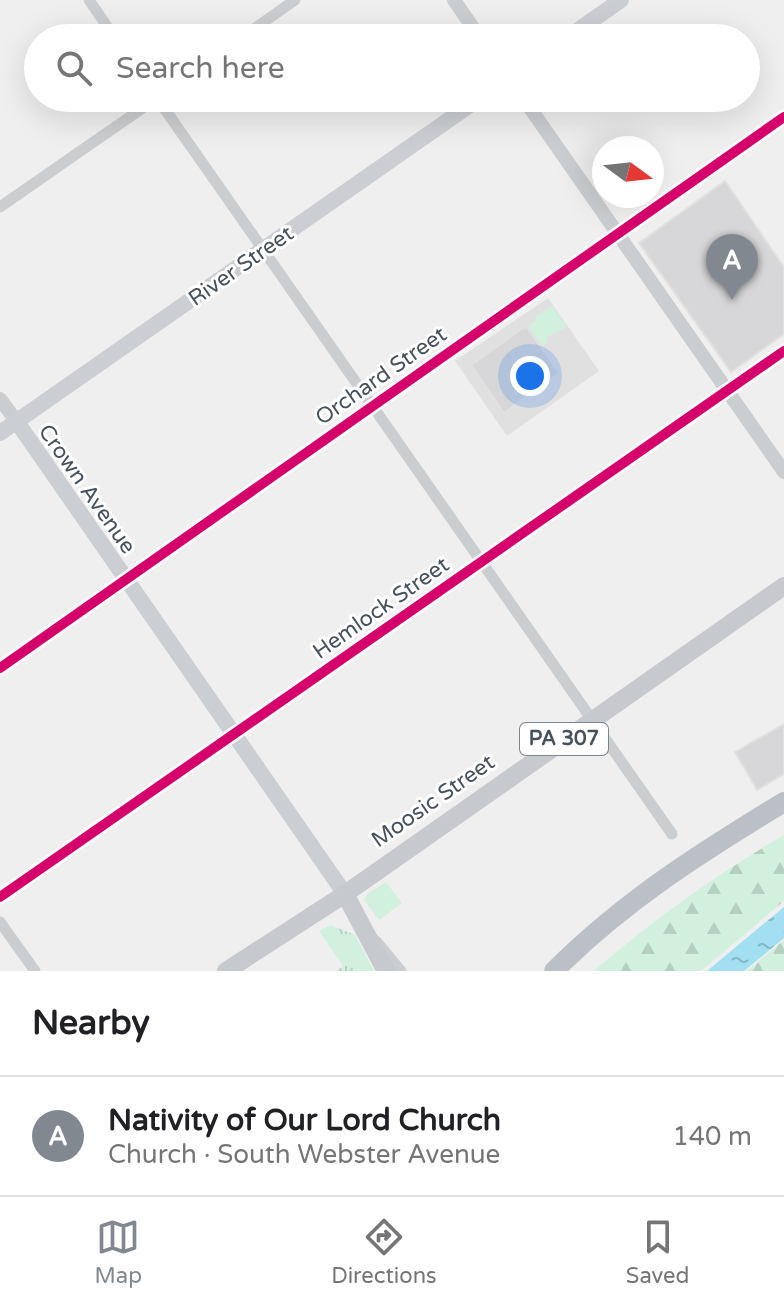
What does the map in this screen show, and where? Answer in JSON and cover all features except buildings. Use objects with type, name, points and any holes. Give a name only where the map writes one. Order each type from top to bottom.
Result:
[{"type":"highway","points":[[554,971],[645,891],[702,851],[784,802]]},
{"type":"highway","points":[[568,971],[681,880],[784,815]]},
{"type":"main road","points":[[587,24],[621,0]]},
{"type":"main road","name":"River Street","points":[[0,433],[460,112]]},
{"type":"main road","name":"Crown Avenue","points":[[17,422],[345,894]]},
{"type":"main road","name":"Moosic Street","points":[[226,971],[345,894],[784,586]]},
{"type":"main road","points":[[345,894],[386,971]]},
{"type":"street","points":[[89,0],[105,24]]},
{"type":"street","points":[[261,24],[295,0]]},
{"type":"street","points":[[454,0],[470,24]]},
{"type":"street","points":[[0,207],[137,112]]},
{"type":"street","points":[[167,112],[672,834]]},
{"type":"street","points":[[533,112],[784,472]]},
{"type":"street","name":"Orchard Street","points":[[0,668],[784,117]]},
{"type":"street","name":"Hemlock Street","points":[[0,897],[784,351]]},
{"type":"street","name":"Crown Avenue","points":[[0,399],[17,422]]},
{"type":"street","points":[[0,922],[35,971]]},
{"type":"street","points":[[363,926],[401,971]]},
{"type":"shaded area","points":[[548,298],[599,371],[507,436],[455,361]]},
{"type":"green space","points":[[552,306],[567,327],[547,337],[548,341],[543,346],[528,326],[536,320],[535,317]]},
{"type":"green space","points":[[784,835],[784,901],[701,971],[594,971],[686,898]]},
{"type":"green space","points":[[386,882],[402,903],[379,920],[364,900],[367,894]]},
{"type":"green space","points":[[331,925],[355,935],[374,971],[336,971],[343,966],[319,931]]},
{"type":"green space","points":[[784,940],[784,971],[747,971]]},
{"type":"water","points":[[784,907],[784,938],[744,971],[707,971]]},
{"type":"cycle path","points":[[0,668],[784,117]]},
{"type":"cycle path","points":[[0,897],[784,351]]},
{"type":"place","name":"Nativity of Our Lord Church","points":[[732,300]]}]
